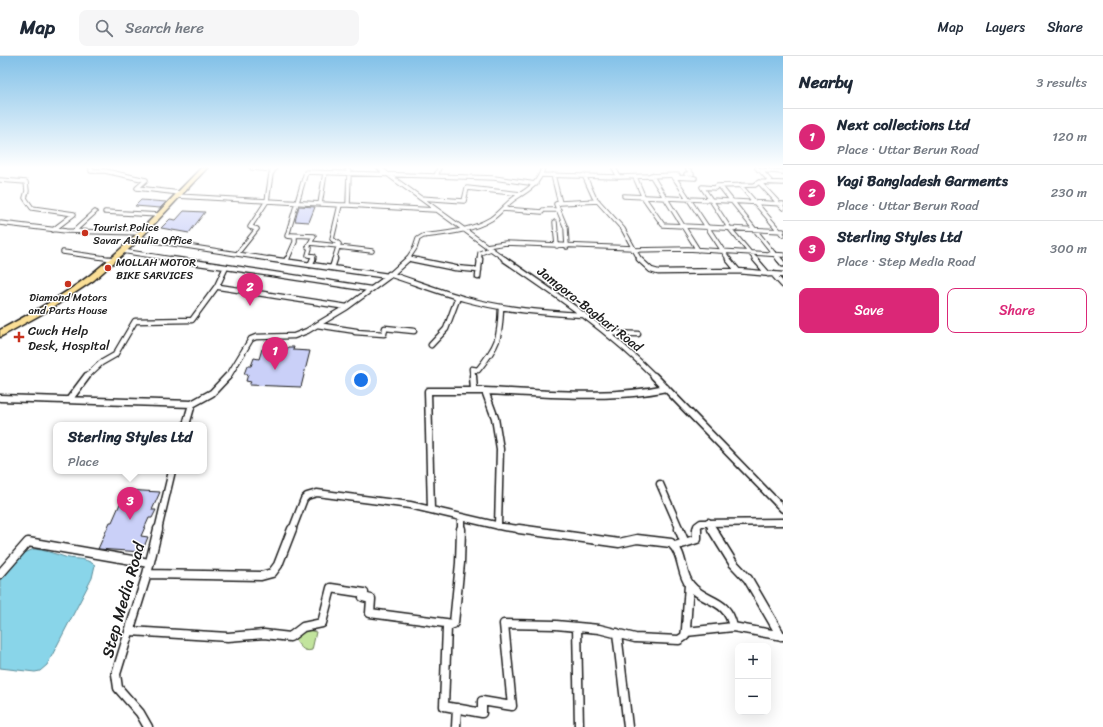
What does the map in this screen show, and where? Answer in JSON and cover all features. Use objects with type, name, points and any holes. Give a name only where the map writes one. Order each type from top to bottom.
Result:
[{"type":"highway","points":[[0,334],[45,309],[90,278],[139,236],[173,199]]},
{"type":"street","points":[[26,199],[32,208],[74,214],[53,230]]},
{"type":"street","points":[[246,199],[435,210]]},
{"type":"street","points":[[288,235],[299,199]]},
{"type":"street","points":[[320,204],[321,199]]},
{"type":"street","points":[[348,199],[348,205]]},
{"type":"street","name":"Jamgora-Bagbari Road","points":[[422,199],[584,315],[633,354],[783,509]]},
{"type":"street","points":[[439,199],[464,201],[464,199]]},
{"type":"street","points":[[0,398],[192,404],[203,400],[225,382],[251,339],[256,337],[294,336],[317,325],[347,307],[408,258],[417,246],[418,239],[423,236],[476,227],[499,214],[514,199]]},
{"type":"street","points":[[558,199],[560,203]]},
{"type":"street","points":[[645,199],[663,225],[781,231]]},
{"type":"street","points":[[666,199],[698,250]]},
{"type":"street","points":[[673,199],[781,204],[783,208]]},
{"type":"street","points":[[752,199],[783,235]]},
{"type":"street","points":[[689,200],[723,252],[738,271]]},
{"type":"street","points":[[711,200],[730,229],[749,253],[783,285]]},
{"type":"street","points":[[237,254],[250,236],[256,232],[257,229],[250,227],[267,201]]},
{"type":"street","points":[[567,247],[566,228],[556,204],[598,201],[622,229],[633,249],[644,264],[653,271],[738,271],[783,275]]},
{"type":"street","points":[[733,201],[783,264]]},
{"type":"street","points":[[332,268],[339,244],[332,239],[340,205]]},
{"type":"street","points":[[503,209],[542,212],[543,210],[558,210]]},
{"type":"street","points":[[74,231],[95,212]]},
{"type":"street","points":[[105,212],[159,216]]},
{"type":"street","points":[[555,222],[557,246]]},
{"type":"street","points":[[0,223],[21,223],[37,228],[53,230],[139,236],[286,262],[388,275],[428,286],[458,298],[501,307],[528,312],[584,315]]},
{"type":"street","points":[[288,235],[314,236],[310,243],[308,255],[314,256],[310,265]]},
{"type":"street","points":[[286,262],[295,242],[295,237],[288,235]]},
{"type":"street","points":[[310,243],[372,251]]},
{"type":"street","points":[[478,277],[480,252],[489,247],[506,243],[567,247],[698,250],[783,255]]},
{"type":"street","points":[[122,251],[370,289]]},
{"type":"street","points":[[63,252],[112,260]]},
{"type":"street","points":[[408,258],[455,268],[479,270]]},
{"type":"street","points":[[69,400],[91,371],[106,358],[115,355],[135,321],[192,320],[217,286],[226,267]]},
{"type":"street","points":[[217,286],[347,307]]},
{"type":"street","points":[[431,346],[446,332],[458,298]]},
{"type":"street","points":[[474,391],[472,369],[478,370],[493,351],[500,334],[501,307]]},
{"type":"street","points":[[317,325],[370,334],[384,334],[386,328],[414,331]]},
{"type":"street","points":[[607,333],[638,334]]},
{"type":"street","points":[[431,510],[428,391],[599,394],[648,392],[666,388]]},
{"type":"street","points":[[485,392],[495,418],[500,449],[498,526]]},
{"type":"street","points":[[187,422],[192,404]]},
{"type":"street","name":"Step Media Road","points":[[148,727],[140,714],[118,688],[116,674],[147,574],[171,474]]},
{"type":"street","points":[[660,484],[685,543]]},
{"type":"street","points":[[147,574],[261,576],[272,573],[278,565],[304,499],[307,496],[317,493],[410,505],[498,526],[619,543],[623,540],[637,538],[671,543],[675,546],[685,577],[689,584],[728,611],[733,627]]},
{"type":"street","points":[[452,624],[460,563],[461,517]]},
{"type":"street","points":[[708,522],[733,563],[748,579],[782,636]]},
{"type":"street","points":[[675,546],[697,539],[697,526],[701,523],[783,522]]},
{"type":"street","points":[[0,574],[28,542],[149,563]]},
{"type":"street","points":[[452,624],[447,627],[444,706],[482,713],[482,701],[512,706],[504,624],[577,627],[616,633],[635,638],[679,640],[685,636],[689,617],[689,584]]},
{"type":"street","points":[[130,631],[228,637],[264,634],[290,637],[303,627],[322,623],[331,588],[364,593],[363,596],[371,599],[370,613],[452,624]]},
{"type":"street","points":[[577,627],[580,727]]},
{"type":"street","points":[[686,632],[695,632],[704,629],[728,629],[733,627],[782,636]]},
{"type":"street","points":[[616,633],[628,727]]},
{"type":"street","points":[[456,727],[457,708]]},
{"type":"green space","points":[[308,630],[316,632],[312,650],[309,651],[302,648],[294,638]]},
{"type":"water","points":[[34,549],[91,562],[95,565],[92,578],[47,665],[40,671],[35,672],[0,668],[0,577],[22,554]]},
{"type":"building","points":[[141,200],[166,202],[160,208],[135,206]]},
{"type":"building","points":[[299,206],[315,207],[309,222],[295,221]]},
{"type":"building","points":[[184,211],[205,212],[189,233],[161,228],[170,219],[176,220]]},
{"type":"building","points":[[288,347],[294,347],[293,350],[310,351],[301,387],[249,385],[251,382],[246,381],[248,374],[244,374],[247,366],[251,366],[254,358],[259,359],[262,349],[287,350]]},
{"type":"building","points":[[126,490],[160,492],[152,510],[156,510],[152,518],[149,518],[141,536],[148,537],[142,552],[98,549],[110,522],[112,522]]},
{"type":"place","name":"Tourist Police Savar Ashulia Office","points":[[85,233]]},
{"type":"place","name":"MOLLAH MOTOR BIKE SARVICES","points":[[108,268]]},
{"type":"place","name":"Diamond Motors and Parts House","points":[[68,284]]},
{"type":"place","name":"Yagi Bangladesh Garments","points":[[250,306]]},
{"type":"place","name":"Cwch Help Desk, Hospital","points":[[19,337]]},
{"type":"place","name":"Next collections Ltd","points":[[275,370]]},
{"type":"place","name":"Sterling Styles Ltd","points":[[130,520]]}]
